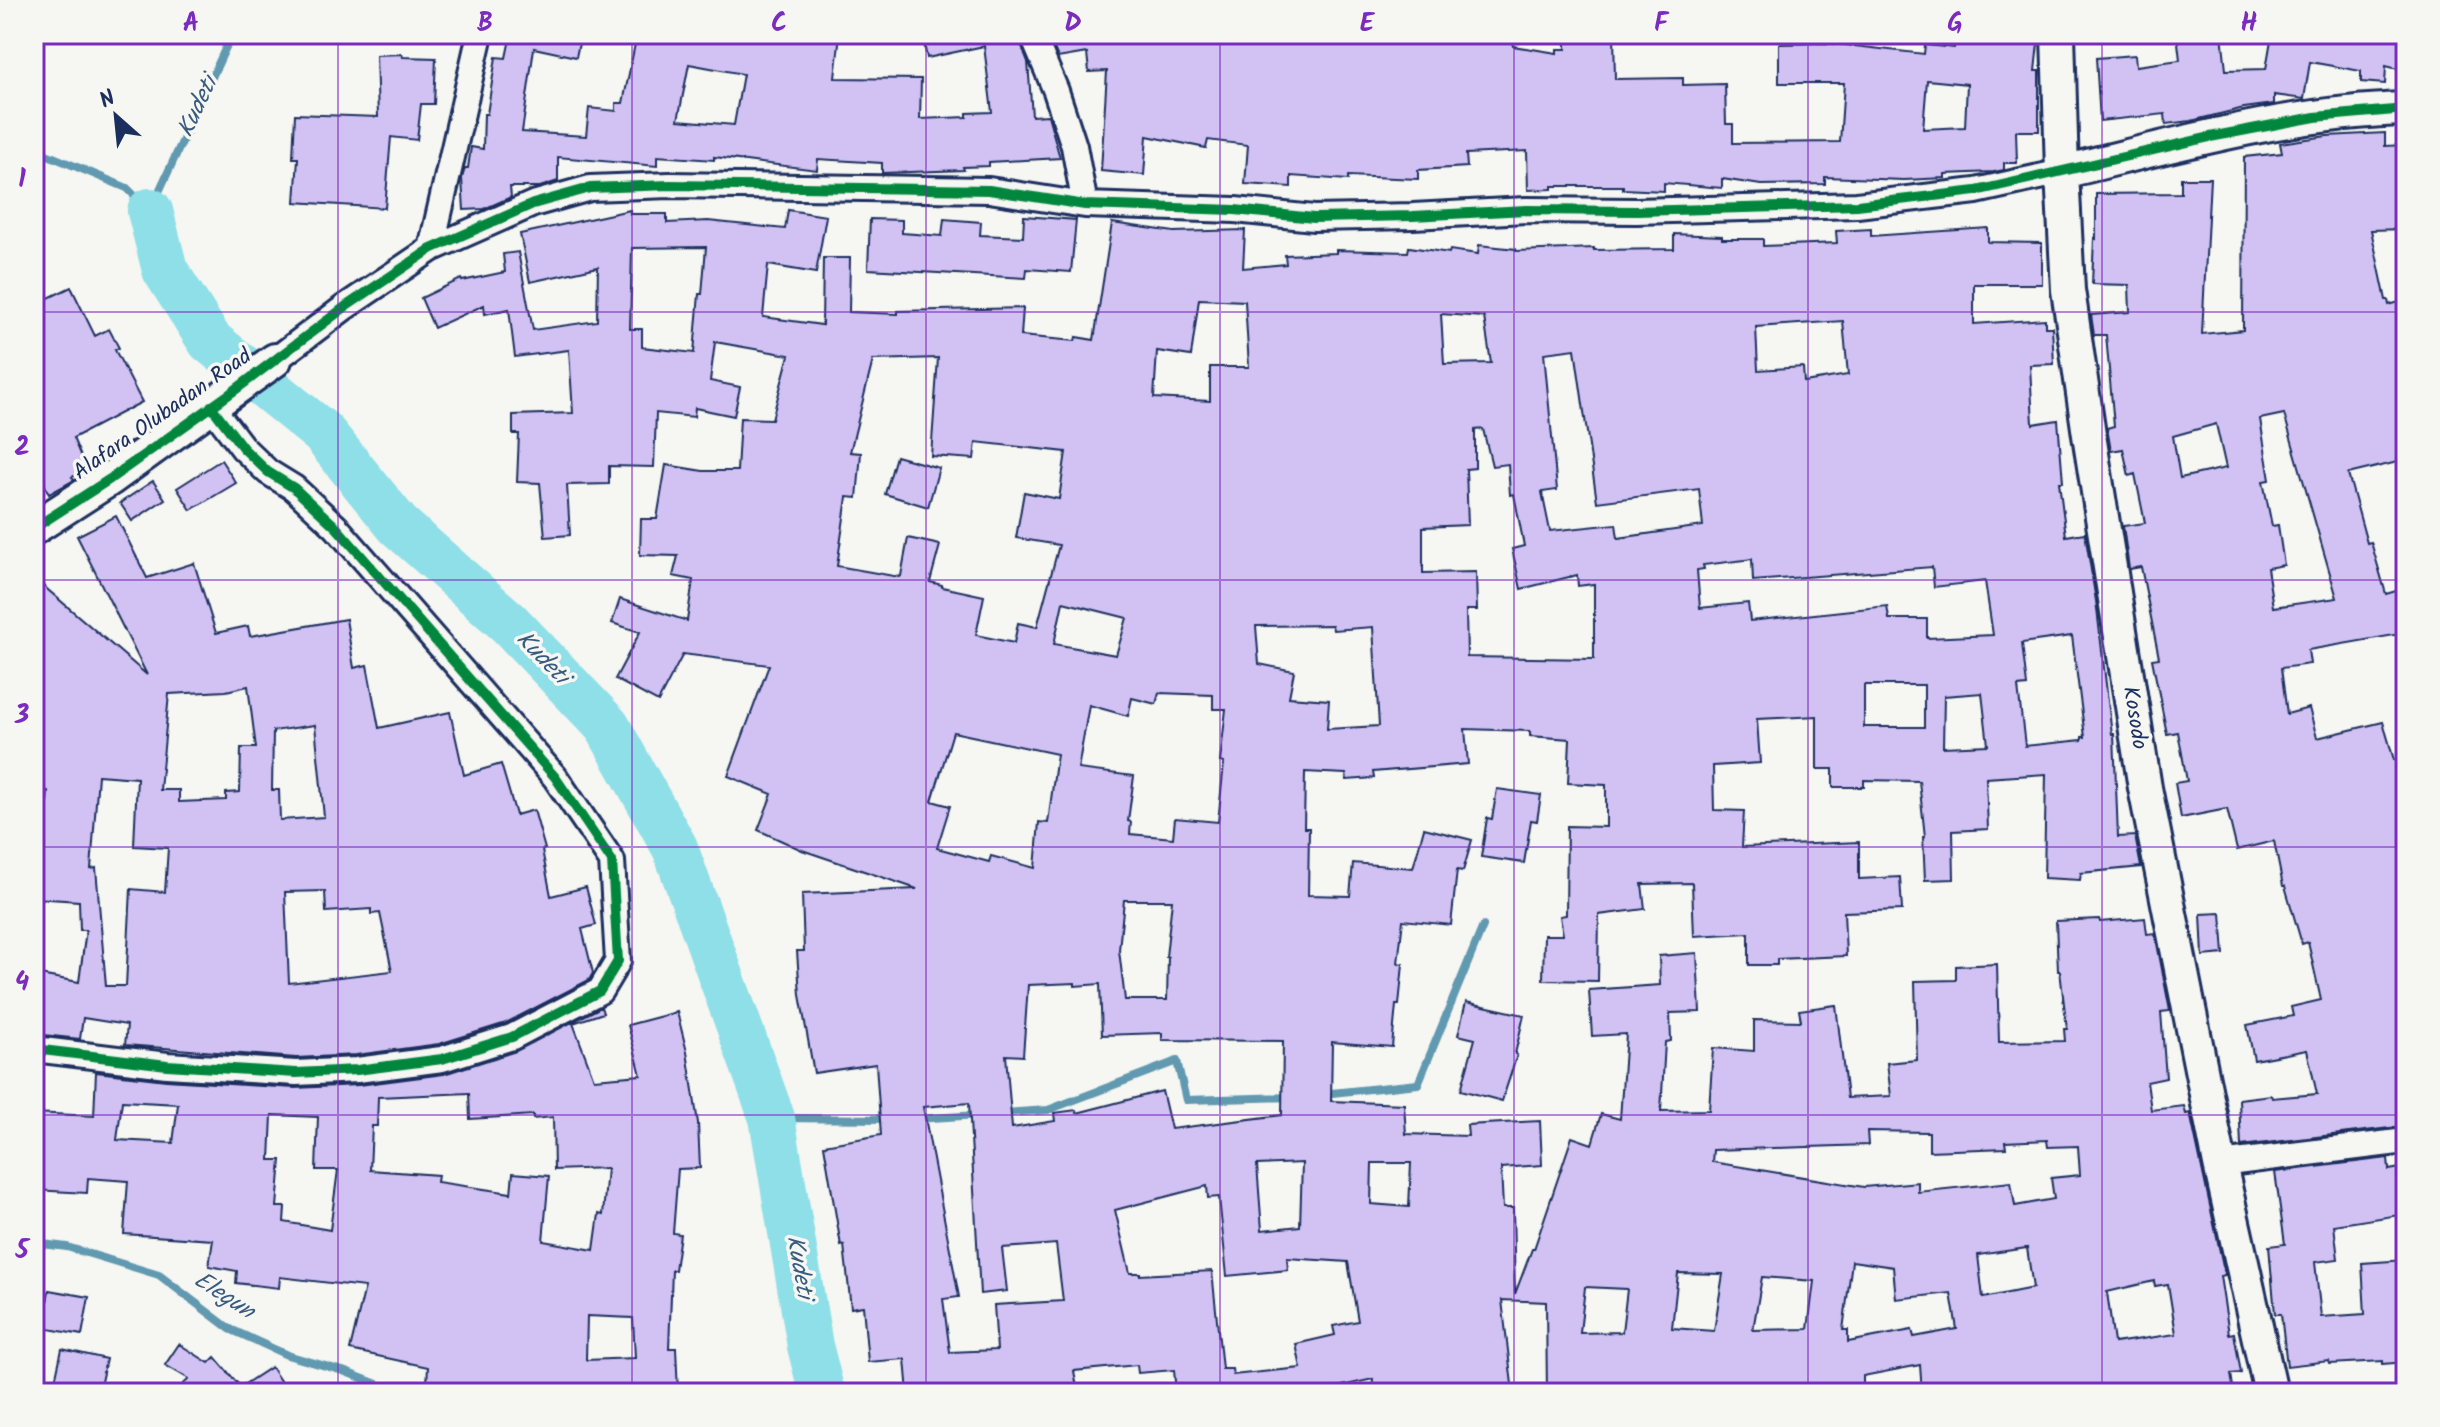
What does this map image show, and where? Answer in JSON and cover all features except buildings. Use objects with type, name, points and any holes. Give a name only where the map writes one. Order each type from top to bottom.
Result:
[{"type":"main road","name":"Kosodo","points":[[2058,34],[2068,290],[2143,773],[2220,1164],[2271,1393]]},
{"type":"main road","points":[[2062,172],[2210,137],[2315,117],[2406,109]]},
{"type":"main road","name":"Alafara Olubadan Road","points":[[34,528],[110,479],[275,360]]},
{"type":"street","points":[[431,249],[480,34]]},
{"type":"street","points":[[1032,34],[1056,91],[1074,146],[1085,205]]},
{"type":"street","points":[[275,360],[345,307],[431,249],[533,204],[590,188],[670,185],[989,190],[1085,205],[1235,210],[1314,218],[1526,210],[1636,211],[1841,205],[1976,191],[2062,172]]},
{"type":"street","points":[[34,1049],[167,1065],[296,1073],[357,1070],[442,1059],[512,1037],[600,991],[618,961],[612,861],[555,777],[336,527],[294,488],[268,472],[243,448],[223,398]]},
{"type":"street","points":[[2220,1164],[2406,1141]]},
{"type":"waterway","name":"Kudeti","points":[[34,149],[127,188],[150,211],[232,34]]},
{"type":"waterway","name":"Kudeti","points":[[150,211],[165,270],[210,341],[323,433],[398,525],[509,623],[607,726],[675,848],[772,1118],[810,1346],[822,1393]]},
{"type":"waterway","points":[[1322,1094],[1418,1084],[1483,926]]},
{"type":"waterway","points":[[1004,1113],[1048,1110],[1177,1061],[1186,1100],[1293,1097]]},
{"type":"waterway","points":[[916,1119],[978,1115]]},
{"type":"waterway","points":[[772,1118],[890,1119]]},
{"type":"waterway","name":"Elegun","points":[[34,1243],[67,1247],[159,1275],[230,1329],[287,1355],[385,1387],[391,1393]]},
{"type":"cycle path","points":[[34,528],[110,479],[345,307],[431,249],[533,204],[590,188],[670,185],[989,190],[1085,205],[1235,210],[1314,218],[1526,210],[1636,211],[1857,205],[1976,191],[2210,137],[2315,117],[2406,109]]},
{"type":"cycle path","points":[[34,1049],[167,1065],[296,1073],[357,1070],[442,1059],[512,1037],[600,991],[618,961],[612,861],[555,777],[336,527],[294,488],[268,472],[243,448],[211,406]]}]
